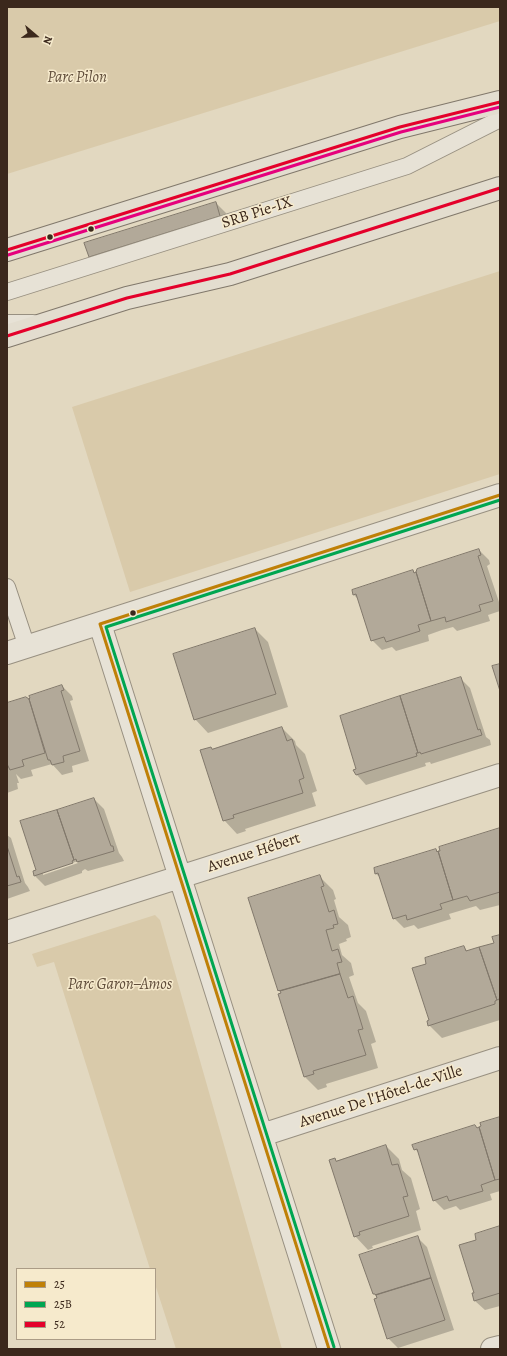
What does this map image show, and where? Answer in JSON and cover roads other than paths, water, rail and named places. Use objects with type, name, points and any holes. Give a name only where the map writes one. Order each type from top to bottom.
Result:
[{"type":"main road","points":[[7,250],[400,127],[500,102]]},
{"type":"main road","points":[[7,336],[127,298],[230,274],[500,188]]},
{"type":"street","points":[[17,650],[500,495]]},
{"type":"street","points":[[100,624],[330,1349]]},
{"type":"street","name":"Avenue Hébert","points":[[7,932],[500,775]]},
{"type":"street","name":"Avenue De l'Hôtel-de-Ville","points":[[262,1135],[500,1058]]},
{"type":"street","points":[[492,1349],[500,1346]]},
{"type":"lane","name":"SRB Pie-IX","points":[[7,292],[407,166],[500,119]]},
{"type":"lane","points":[[7,322],[47,323]]},
{"type":"lane","points":[[8,594],[17,650]]},
{"type":"park label","name":"Parc Pilon","points":[[77,78]]},
{"type":"park label","name":"Parc Garon–Amos","points":[[120,985]]}]
